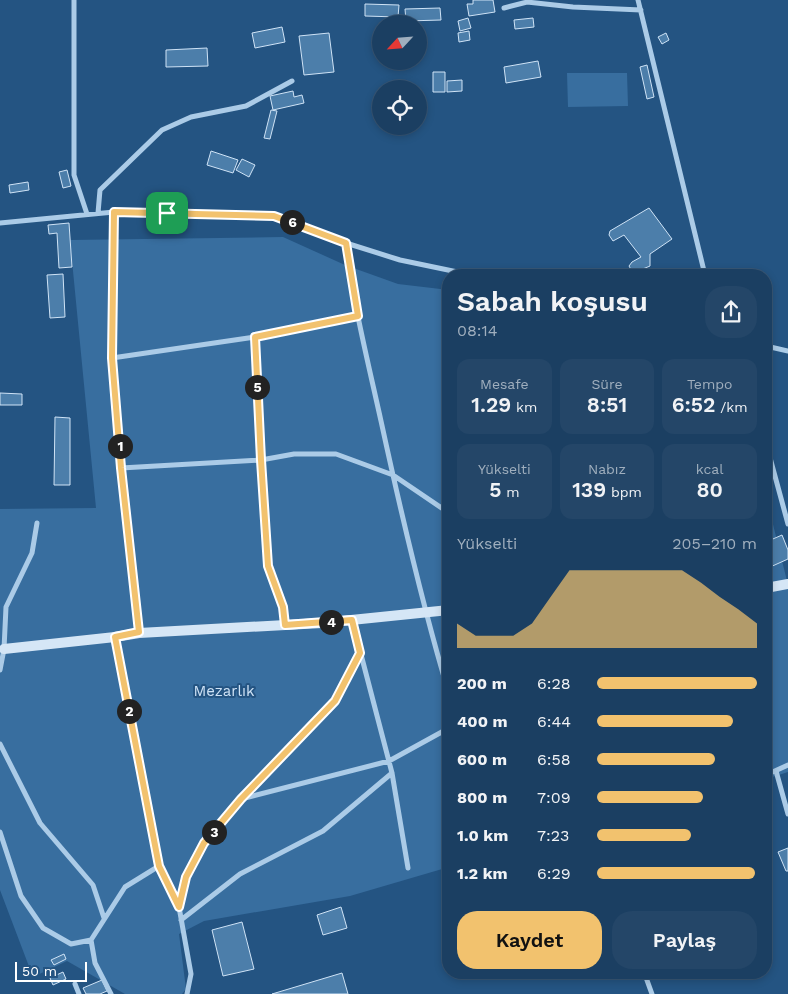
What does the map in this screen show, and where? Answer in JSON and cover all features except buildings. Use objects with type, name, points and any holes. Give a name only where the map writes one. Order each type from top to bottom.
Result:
[{"type":"street","points":[[74,0],[74,175],[87,214]]},
{"type":"street","points":[[638,0],[704,269]]},
{"type":"street","points":[[504,8],[527,1],[573,7],[641,10]]},
{"type":"street","points":[[98,213],[100,190],[162,130],[190,117],[246,106],[292,81]]},
{"type":"street","points":[[0,223],[114,212],[274,216],[346,243],[400,260],[443,269]]},
{"type":"street","points":[[114,212],[112,358],[121,468],[139,632]]},
{"type":"street","points":[[346,243],[358,316],[393,475],[425,614],[442,671]]},
{"type":"street","points":[[112,358],[255,337],[358,316]]},
{"type":"street","points":[[255,337],[268,566],[283,607],[285,625]]},
{"type":"street","points":[[772,347],[788,351]]},
{"type":"street","points":[[121,468],[261,460],[294,454],[336,454],[393,475],[442,508]]},
{"type":"street","points":[[772,464],[788,524]]},
{"type":"street","points":[[0,670],[4,649],[6,607],[32,553],[37,523]]},
{"type":"street","points":[[772,587],[788,584]]},
{"type":"street","points":[[4,649],[115,637],[139,632],[285,625],[442,611]]},
{"type":"street","points":[[352,620],[392,772],[408,868]]},
{"type":"street","points":[[115,637],[159,866],[179,907],[191,974],[188,994]]},
{"type":"street","points":[[179,907],[186,877],[204,843],[241,799],[335,701],[360,653]]},
{"type":"street","points":[[241,799],[389,761],[442,732]]},
{"type":"street","points":[[0,744],[40,823],[93,885],[104,918]]},
{"type":"street","points":[[772,772],[788,765]]},
{"type":"street","points":[[776,770],[788,814]]},
{"type":"street","points":[[181,920],[240,874],[323,831],[392,772]]},
{"type":"street","points":[[0,832],[21,896],[43,928],[71,944],[91,940]]},
{"type":"street","points":[[111,994],[95,963],[91,940],[125,887],[159,866]]},
{"type":"street","points":[[647,979],[652,994]]},
{"type":"street","points":[[75,984],[80,994]]},
{"type":"green space","points":[[567,73],[627,73],[628,106],[568,107]]},
{"type":"green space","name":"Mezarlık","points":[[283,237],[345,265],[398,284],[442,289],[442,869],[350,896],[204,921],[179,934],[186,989],[182,994],[125,994],[67,961],[33,977],[0,890],[0,509],[96,508],[70,240]]},
{"type":"green space","points":[[772,520],[788,585],[788,772],[772,777]]},
{"type":"route","points":[[114,212],[167,213],[274,216],[346,243],[358,316],[255,337],[268,566],[283,607],[285,625],[352,620],[360,653],[335,701],[241,799],[204,843],[186,877],[179,907],[159,866],[115,637],[139,632],[121,468],[112,358],[114,212]]}]
